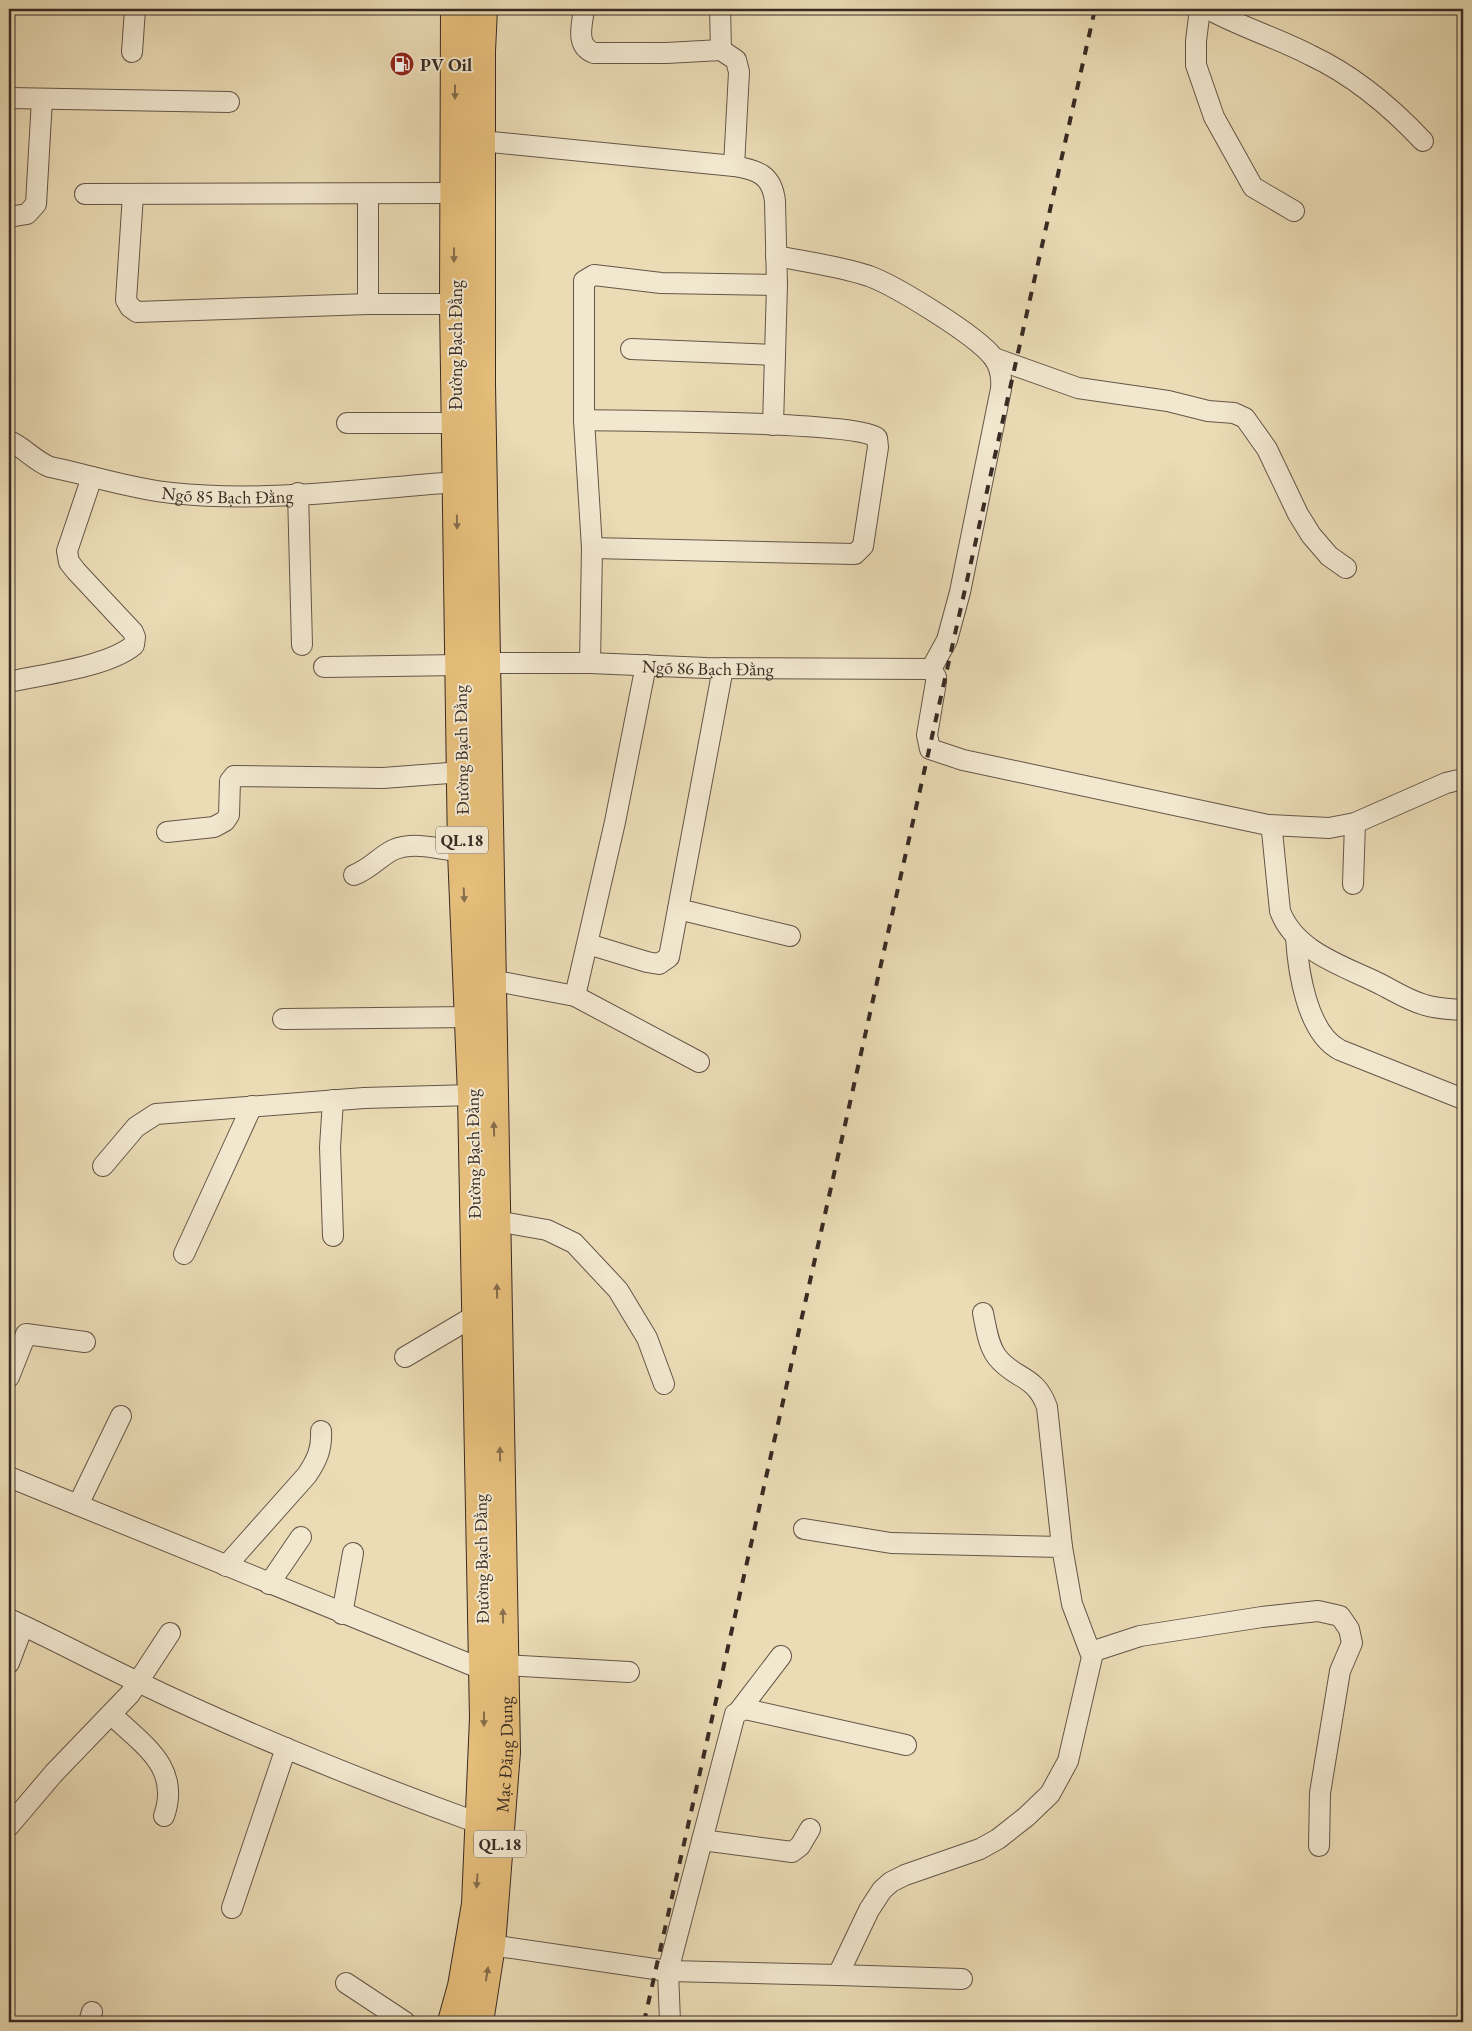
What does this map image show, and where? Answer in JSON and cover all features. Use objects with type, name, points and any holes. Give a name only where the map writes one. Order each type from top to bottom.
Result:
[{"type":"highway","name":"Đường Bạch Đằng","points":[[455,9],[454,304],[464,428],[473,664],[492,980],[496,1221],[494,1668]]},
{"type":"highway","name":"Đường Bạch Đằng","points":[[483,9],[481,141],[464,428],[456,482],[473,664],[462,772],[462,852],[470,1017],[476,1316],[494,1668]]},
{"type":"highway","name":"Mạc Đăng Dung","points":[[452,2022],[462,1986],[476,1904],[494,1668]]},
{"type":"highway","name":"Mạc Đăng Dung","points":[[479,2022],[492,1945],[506,1752],[494,1668]]},
{"type":"street","points":[[132,52],[135,9]]},
{"type":"street","points":[[584,9],[581,42],[587,50],[594,53],[666,53],[721,50],[732,57],[738,65],[734,166]]},
{"type":"street","points":[[720,9],[721,50]]},
{"type":"street","points":[[1200,9],[1196,41],[1196,65],[1214,117],[1253,187],[1294,211]]},
{"type":"street","points":[[1208,9],[1232,22],[1294,47],[1328,64],[1391,109],[1423,141]]},
{"type":"street","points":[[9,98],[229,102]]},
{"type":"street","points":[[9,217],[27,214],[36,204],[42,99]]},
{"type":"street","points":[[481,141],[734,166],[754,170],[774,188],[777,285],[773,425]]},
{"type":"street","points":[[85,194],[454,193]]},
{"type":"street","points":[[368,194],[368,304]]},
{"type":"street","points":[[133,195],[126,300],[130,307],[138,312],[368,304],[454,304]]},
{"type":"street","points":[[776,256],[850,271],[884,282],[930,310],[994,358],[1078,388],[1168,402],[1208,411],[1234,413],[1245,418],[1267,449],[1298,514],[1311,535],[1329,556],[1346,568]]},
{"type":"street","points":[[590,663],[592,548],[584,420],[584,281],[586,278],[594,275],[661,283],[777,285]]},
{"type":"street","points":[[631,349],[774,355]]},
{"type":"street","points":[[994,358],[1001,374],[1001,389],[979,504],[947,640],[931,669],[936,677],[936,682],[928,735],[930,749],[963,760],[1268,825],[1329,828],[1355,823],[1413,797],[1463,779]]},
{"type":"street","points":[[584,420],[773,425],[864,432],[872,434],[877,438],[878,446],[863,546],[855,554],[592,548]]},
{"type":"street","points":[[347,423],[464,428]]},
{"type":"street","name":"Ngõ 85 Bạch Đằng","points":[[9,441],[39,463],[92,477],[170,493],[217,496],[298,493],[456,482]]},
{"type":"street","points":[[9,682],[85,666],[128,650],[134,645],[135,637],[133,632],[76,571],[67,556],[67,551],[92,477]]},
{"type":"street","points":[[298,493],[302,646]]},
{"type":"street","name":"Ngõ 86 Bạch Đằng","points":[[324,667],[590,663],[723,668],[931,669]]},
{"type":"street","points":[[575,996],[615,822],[646,665]]},
{"type":"street","points":[[588,944],[647,962],[665,962],[669,958],[723,668]]},
{"type":"street","points":[[167,832],[214,828],[226,821],[230,781],[234,776],[384,778],[462,772]]},
{"type":"street","points":[[1353,884],[1355,823]]},
{"type":"street","points":[[1268,825],[1272,832],[1280,911],[1283,920],[1296,937],[1326,958],[1413,1002],[1434,1007],[1463,1010]]},
{"type":"street","points":[[354,875],[371,867],[392,851],[405,847],[422,846],[462,852]]},
{"type":"street","points":[[678,909],[790,936]]},
{"type":"street","points":[[1296,937],[1298,963],[1307,998],[1315,1024],[1324,1039],[1340,1050],[1463,1099]]},
{"type":"street","points":[[492,980],[575,996],[698,1062]]},
{"type":"street","points":[[283,1019],[470,1017]]},
{"type":"street","points":[[103,1166],[136,1127],[156,1114],[332,1100],[472,1096]]},
{"type":"street","points":[[332,1100],[330,1147],[333,1236]]},
{"type":"street","points":[[184,1254],[252,1106]]},
{"type":"street","points":[[496,1221],[546,1230],[574,1243],[610,1279],[638,1321],[664,1384]]},
{"type":"street","points":[[838,1975],[875,1898],[891,1882],[980,1849],[1026,1817],[1050,1794],[1068,1761],[1091,1668],[1091,1652],[1072,1604],[1062,1547],[1047,1407],[1042,1394],[1035,1384],[1006,1366],[995,1355],[983,1313]]},
{"type":"street","points":[[405,1357],[476,1316]]},
{"type":"street","points":[[9,1377],[26,1334],[86,1342]]},
{"type":"street","points":[[78,1505],[122,1416]]},
{"type":"street","points":[[226,1566],[308,1475],[320,1452],[321,1431]]},
{"type":"street","points":[[9,1477],[342,1614],[494,1668],[629,1672]]},
{"type":"street","points":[[804,1530],[891,1543],[1062,1547]]},
{"type":"street","points":[[269,1584],[301,1537]]},
{"type":"street","points":[[342,1614],[353,1553]]},
{"type":"street","points":[[1091,1652],[1140,1636],[1262,1617],[1318,1611],[1340,1616],[1349,1629],[1352,1643],[1340,1671],[1320,1793],[1319,1846]]},
{"type":"street","points":[[9,1663],[16,1622],[139,1683],[286,1748],[380,1788],[481,1824]]},
{"type":"street","points":[[9,1826],[54,1774],[112,1715],[139,1683],[170,1633]]},
{"type":"street","points":[[670,2022],[668,1971],[733,1719],[781,1656]]},
{"type":"street","points":[[739,1711],[745,1709],[906,1745]]},
{"type":"street","points":[[112,1715],[158,1759],[167,1776],[169,1800],[164,1816]]},
{"type":"street","points":[[232,1908],[286,1748]]},
{"type":"street","points":[[702,1840],[792,1852],[800,1846],[810,1829]]},
{"type":"street","points":[[492,1945],[668,1971],[962,1979]]},
{"type":"street","points":[[346,1983],[405,2022]]},
{"type":"railway","points":[[644,2022],[1095,9]]},
{"type":"place","name":"PV Oil","points":[[402,64]]}]
